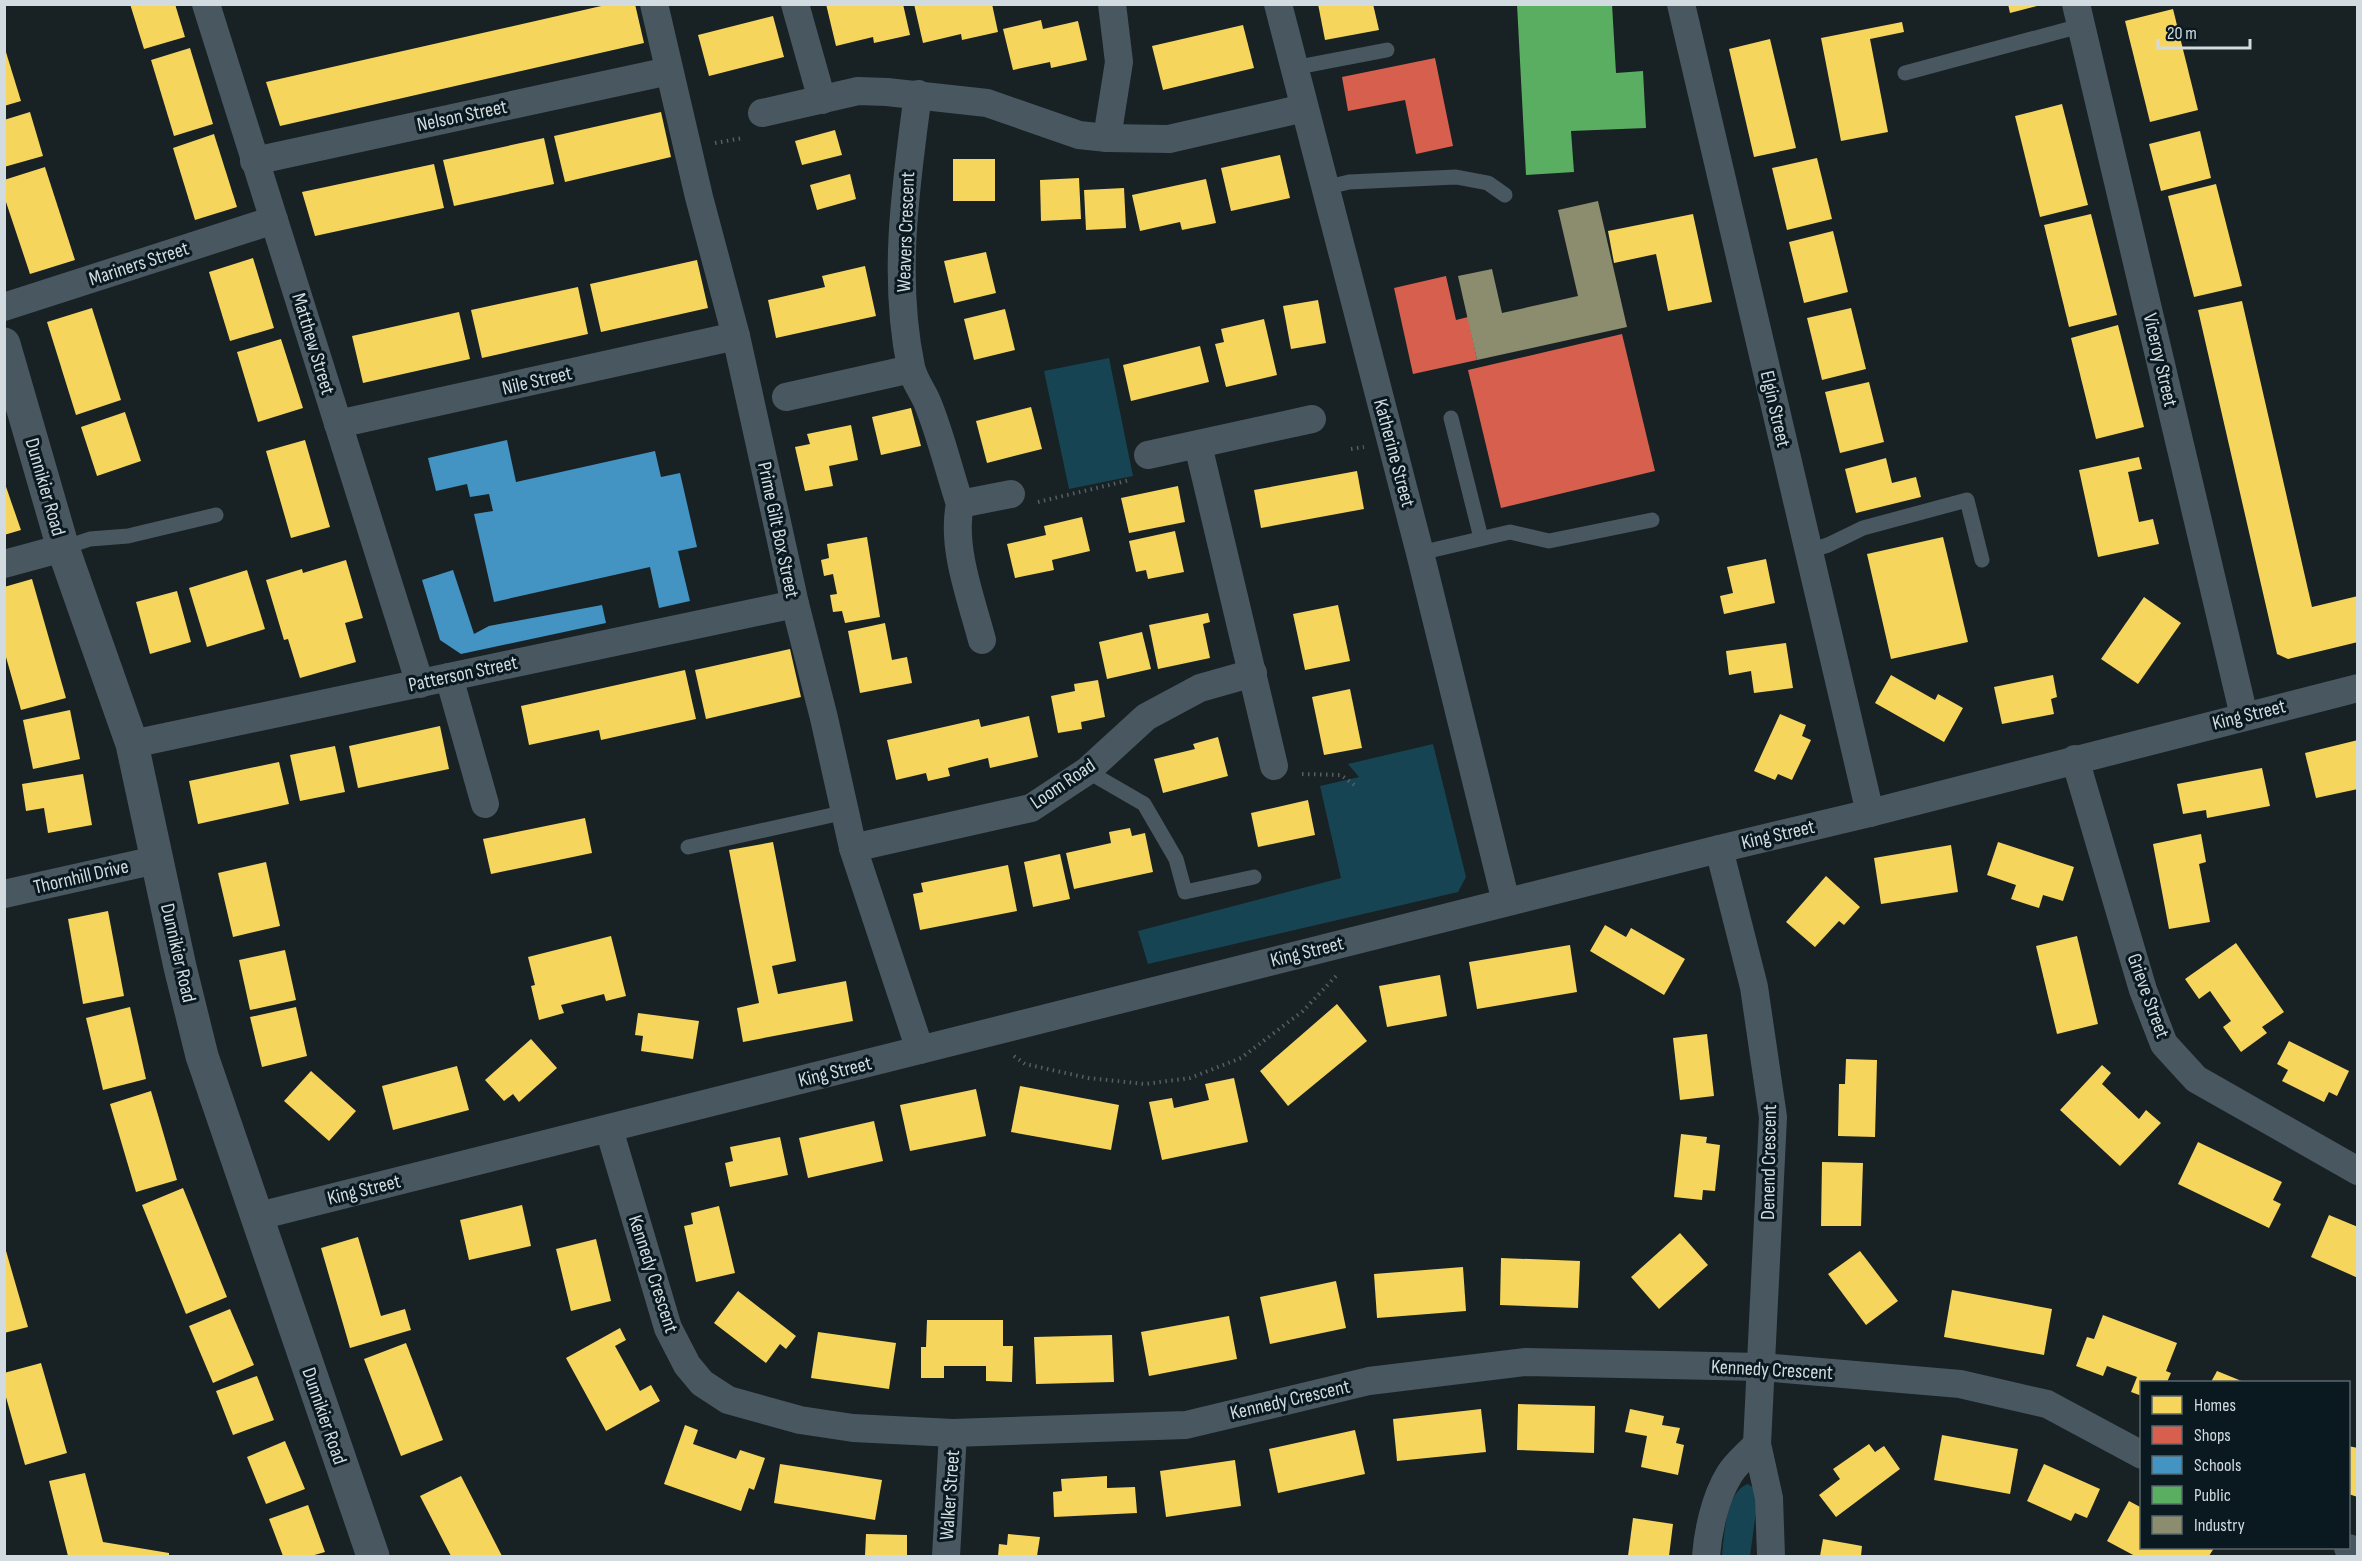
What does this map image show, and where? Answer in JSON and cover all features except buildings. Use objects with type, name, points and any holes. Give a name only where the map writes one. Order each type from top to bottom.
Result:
[{"type":"street","name":"Matthew Street","points":[[206,4],[420,684]]},
{"type":"street","name":"Prime Gilt Box Street","points":[[654,4],[699,197],[736,336],[795,604],[853,848],[920,1050]]},
{"type":"street","points":[[795,4],[822,100]]},
{"type":"street","points":[[1107,138],[1119,62],[1112,4]]},
{"type":"street","name":"Katherine Street","points":[[1278,4],[1506,902]]},
{"type":"street","name":"Elgin Street","points":[[1681,4],[1870,813]]},
{"type":"street","name":"Viceroy Street","points":[[2078,15],[2244,716]]},
{"type":"street","name":"Nelson Street","points":[[254,161],[669,71]]},
{"type":"street","points":[[762,113],[858,91],[918,94],[987,103],[1079,135],[1169,139],[1304,108]]},
{"type":"street","name":"Weavers Crescent","points":[[918,94],[903,220],[901,272],[905,332],[911,369],[916,384],[927,403],[960,504],[957,539],[982,640]]},
{"type":"street","name":"Mariners Street","points":[[4,307],[274,220]]},
{"type":"street","name":"Nile Street","points":[[338,424],[736,336]]},
{"type":"street","name":"Dunnikier Road","points":[[4,344],[63,548],[132,744],[156,860],[202,1056],[255,1217],[373,1557]]},
{"type":"street","points":[[786,397],[911,369]]},
{"type":"street","points":[[1142,467],[1198,445],[1312,419]]},
{"type":"street","points":[[1198,445],[1253,674],[1285,770]]},
{"type":"street","points":[[960,504],[1023,498]]},
{"type":"street","points":[[4,564],[63,548]]},
{"type":"street","name":"Patterson Street","points":[[132,744],[795,604]]},
{"type":"street","name":"Loom Road","points":[[853,848],[1031,808],[1087,771],[1146,717],[1200,688],[1253,674]]},
{"type":"street","points":[[449,677],[486,804]]},
{"type":"street","name":"King Street","points":[[255,1217],[1506,902],[1870,813],[2358,688]]},
{"type":"street","name":"Grieve Street","points":[[2075,759],[2143,990],[2164,1044],[2196,1079],[2358,1171]]},
{"type":"street","name":"Denend Crescent","points":[[1719,849],[1754,987],[1773,1117],[1757,1444],[1769,1497],[1771,1557]]},
{"type":"street","name":"Thornhill Drive","points":[[4,894],[156,860]]},
{"type":"street","name":"Kennedy Crescent","points":[[609,1129],[668,1328],[687,1365],[702,1383],[728,1400],[800,1420],[853,1428],[953,1433],[1186,1425],[1369,1381],[1526,1362],[1762,1367],[1960,1384],[2047,1404],[2140,1454]]},
{"type":"street","name":"Walker Street","points":[[946,1557],[953,1433]]},
{"type":"street","points":[[1706,1557],[1707,1542],[1724,1485],[1729,1475],[1757,1444]]},
{"type":"lane","points":[[1905,73],[2078,15]]},
{"type":"lane","points":[[1293,68],[1387,50]]},
{"type":"lane","points":[[1324,188],[1349,182],[1456,177],[1488,183],[1505,195]]},
{"type":"lane","points":[[1450,418],[1481,538]]},
{"type":"lane","points":[[1809,551],[1828,545],[1863,528],[1967,500],[1982,560]]},
{"type":"lane","points":[[63,548],[90,539],[128,536],[216,515]]},
{"type":"lane","points":[[1419,553],[1510,532],[1549,541],[1652,520]]},
{"type":"lane","points":[[1087,771],[1144,804],[1176,859],[1185,892],[1254,877]]},
{"type":"lane","points":[[688,847],[846,812]]},
{"type":"path","points":[[710,144],[743,138]]},
{"type":"path","points":[[1023,498],[1142,467]]},
{"type":"path","points":[[1285,770],[1341,775],[1357,787]]},
{"type":"path","points":[[1010,1053],[1025,1064],[1088,1078],[1145,1084],[1190,1078],[1240,1058],[1303,1011],[1339,974]]},
{"type":"shaded area","points":[[1109,358],[1133,476],[1069,489],[1044,371]]},
{"type":"shaded area","points":[[1433,744],[1466,877],[1458,892],[1148,964],[1138,931],[1341,878],[1320,786],[1359,777],[1348,764]]},
{"type":"shaded area","points":[[1748,1484],[1755,1489],[1756,1512],[1750,1556],[1722,1556],[1725,1526],[1731,1505],[1735,1495]]}]
